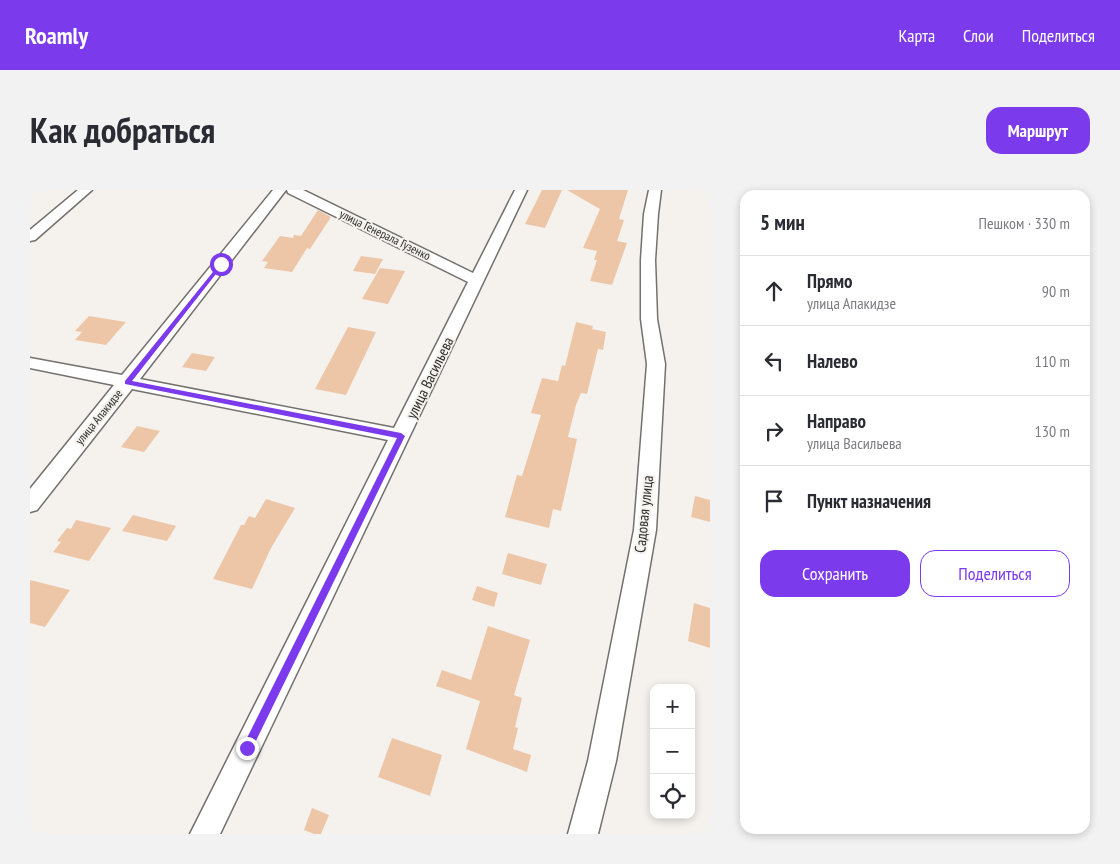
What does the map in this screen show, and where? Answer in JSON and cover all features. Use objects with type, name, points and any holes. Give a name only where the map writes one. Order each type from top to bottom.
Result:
[{"type":"street","points":[[30,237],[86,190]]},
{"type":"street","name":"улица Апакидзе","points":[[30,504],[280,190]]},
{"type":"street","name":"улица Генерала Гузенко","points":[[293,190],[477,281]]},
{"type":"street","name":"улица Васильева","points":[[205,834],[521,190]]},
{"type":"street","name":"Садовая улица","points":[[583,834],[602,761],[645,530],[656,364],[649,319],[648,260],[654,190]]},
{"type":"street","points":[[30,363],[401,436]]},
{"type":"building","points":[[542,190],[562,190],[545,228],[525,224]]},
{"type":"building","points":[[567,190],[628,190],[619,219],[624,220],[617,241],[627,243],[612,285],[590,281],[597,260],[594,260],[597,251],[583,248],[600,209]]},
{"type":"building","points":[[318,210],[331,217],[310,249],[307,248],[292,272],[264,268],[268,262],[262,261],[280,236],[293,238],[294,235],[301,236]]},
{"type":"building","points":[[361,256],[383,259],[375,274],[353,271]]},
{"type":"building","points":[[380,268],[405,271],[388,304],[362,299]]},
{"type":"building","points":[[89,316],[126,322],[106,345],[75,340],[82,332],[75,331]]},
{"type":"building","points":[[576,322],[593,326],[592,329],[606,332],[603,350],[598,349],[587,394],[581,393],[576,405],[568,437],[577,439],[567,485],[561,511],[553,509],[549,528],[505,517],[517,475],[522,476],[541,415],[531,413],[542,378],[558,381],[562,365],[565,366]]},
{"type":"building","points":[[348,327],[376,332],[346,395],[315,389]]},
{"type":"building","points":[[192,353],[215,357],[206,371],[182,367]]},
{"type":"building","points":[[137,426],[160,431],[144,452],[121,447]]},
{"type":"building","points":[[695,496],[710,500],[710,522],[691,517]]},
{"type":"building","points":[[266,499],[295,508],[271,548],[252,589],[213,579],[241,525],[244,525],[249,516],[255,518]]},
{"type":"building","points":[[133,515],[176,526],[167,541],[122,531]]},
{"type":"building","points":[[76,520],[111,528],[89,561],[53,552],[61,542],[57,541],[67,528],[71,529]]},
{"type":"building","points":[[508,553],[547,564],[541,585],[502,574]]},
{"type":"building","points":[[30,580],[70,590],[45,627],[30,623]]},
{"type":"building","points":[[477,586],[498,593],[494,607],[472,600]]},
{"type":"building","points":[[694,603],[710,608],[710,648],[688,641]]},
{"type":"building","points":[[488,626],[530,640],[514,695],[522,698],[515,727],[518,728],[513,749],[531,755],[527,772],[466,749],[480,701],[436,686],[442,670],[471,680]]},
{"type":"building","points":[[392,738],[442,755],[430,796],[378,777]]},
{"type":"building","points":[[312,808],[329,815],[321,834],[314,834],[304,830]]},
{"type":"route","points":[[221,264],[127,382],[401,436],[247,748]]}]
